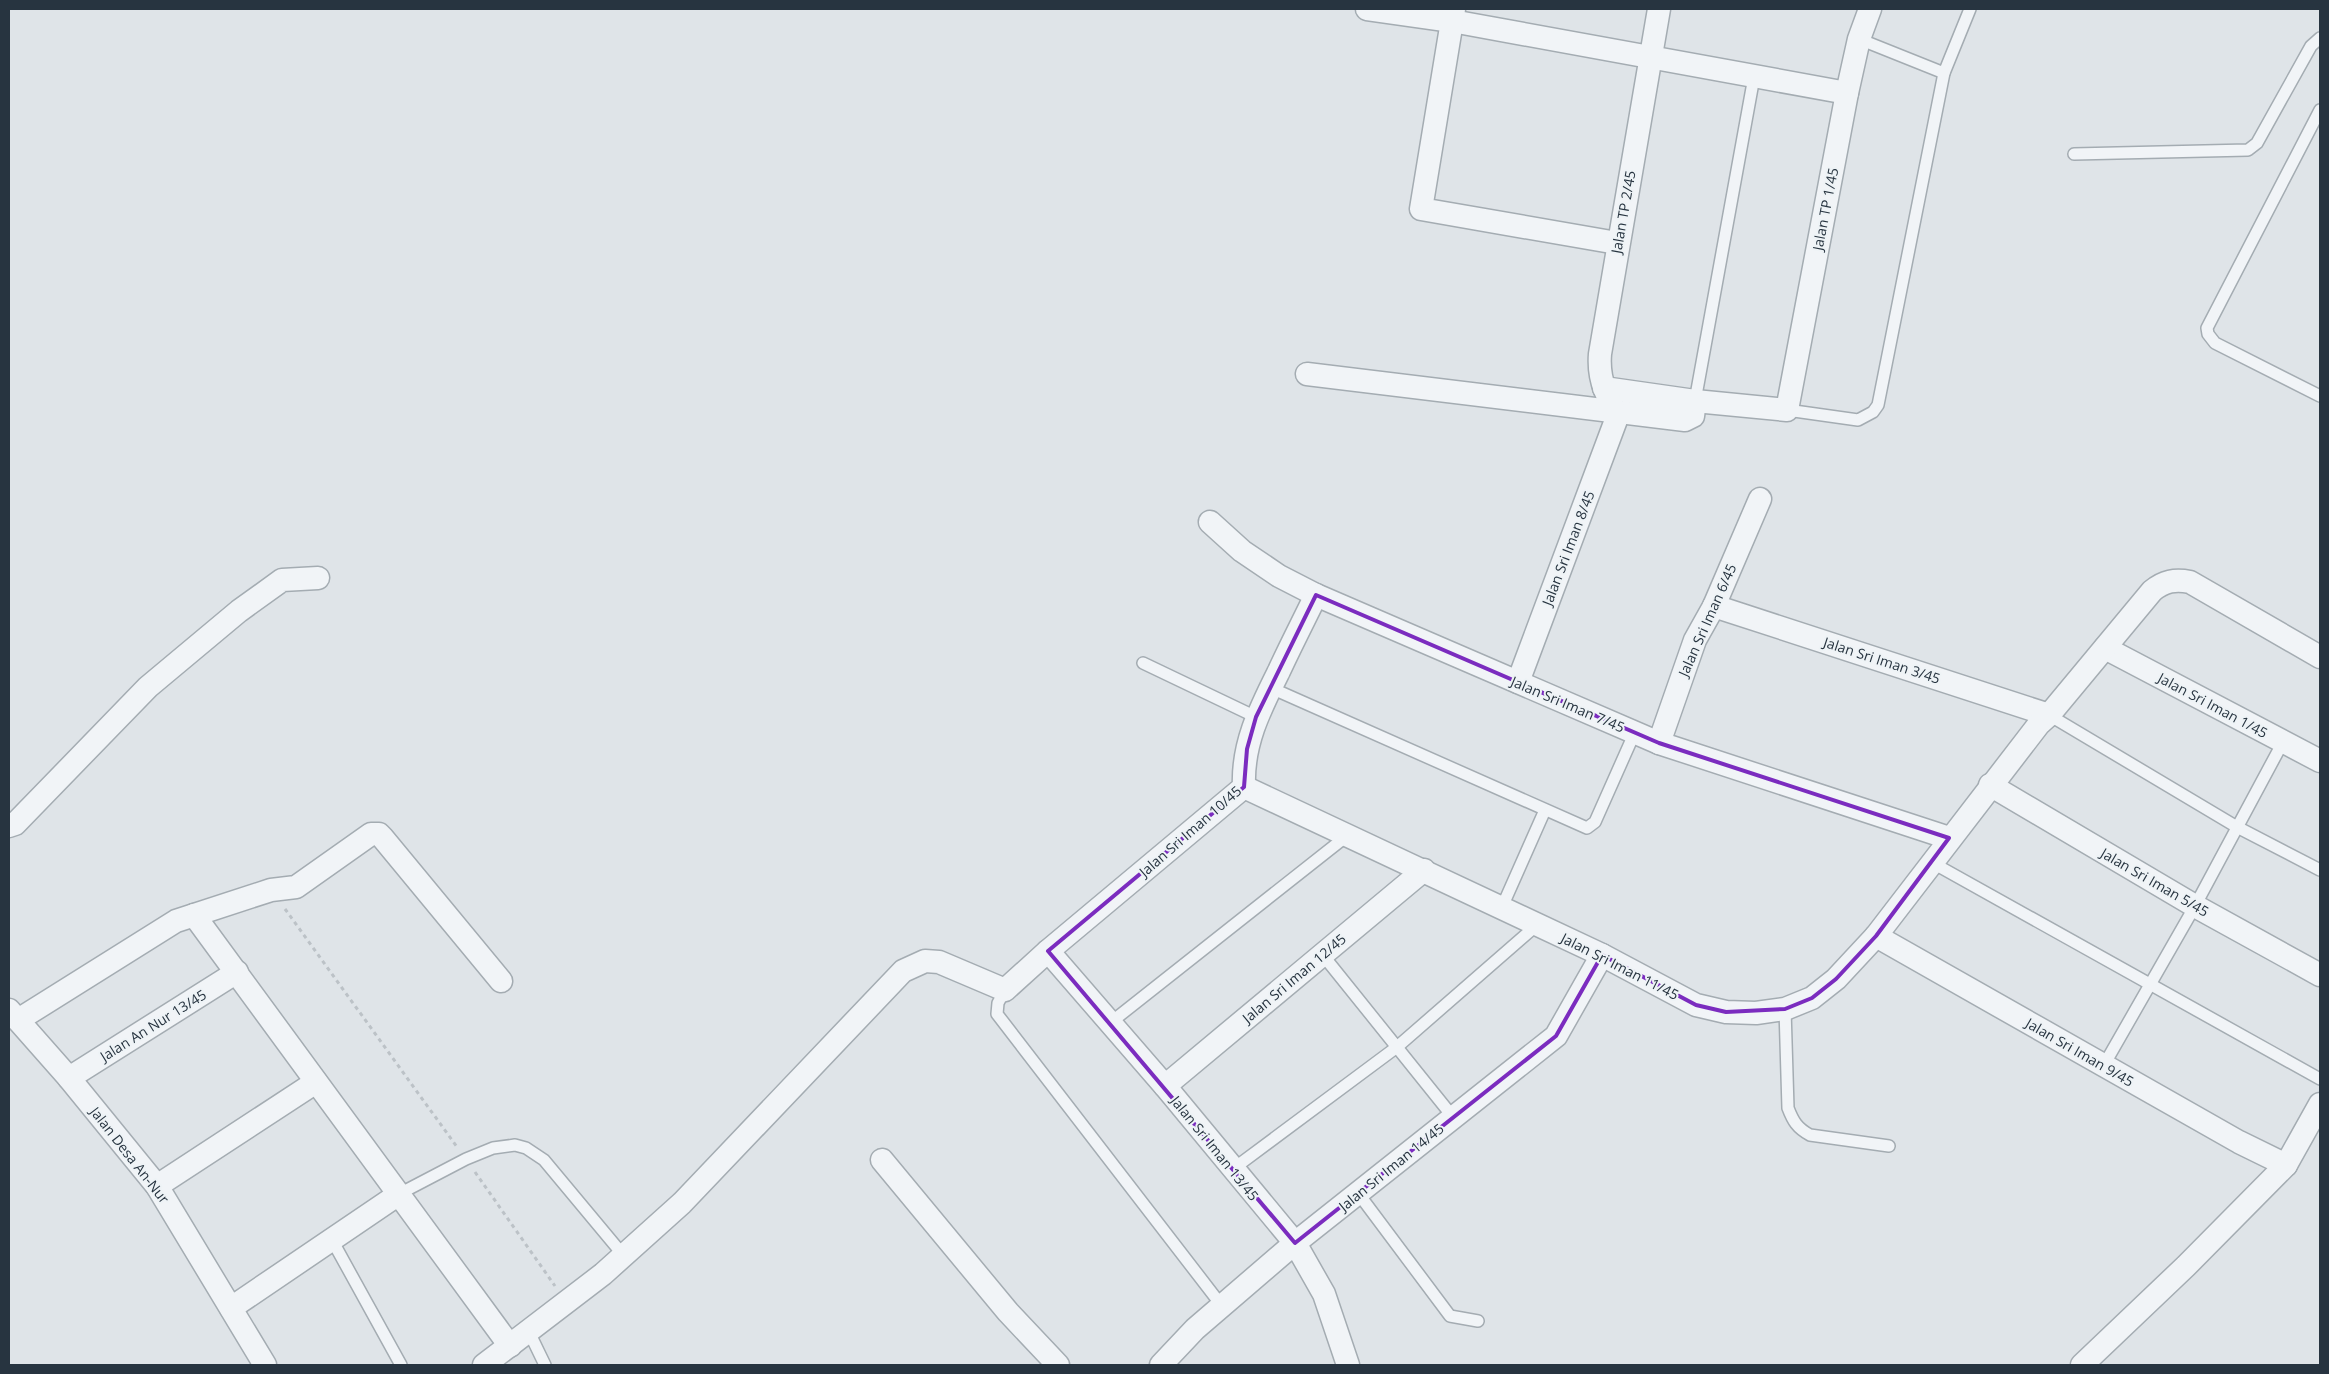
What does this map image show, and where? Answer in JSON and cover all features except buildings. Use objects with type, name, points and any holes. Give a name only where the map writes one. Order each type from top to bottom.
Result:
[{"type":"street","points":[[1367,9],[1453,15],[1754,77],[1847,93]]},
{"type":"street","name":"Jalan TP 2/45","points":[[1616,413],[1604,388],[1599,371],[1600,354],[1617,242],[1649,56],[1659,9]]},
{"type":"street","name":"Jalan TP 1/45","points":[[1788,410],[1847,93],[1859,39],[1870,9]]},
{"type":"street","points":[[1453,15],[1421,209],[1617,242]]},
{"type":"street","points":[[1307,374],[1685,420],[1693,416],[1695,401]]},
{"type":"street","points":[[1604,388],[1695,401],[1788,410]]},
{"type":"street","name":"Jalan Sri Iman 8/45","points":[[1518,682],[1613,428],[1616,413]]},
{"type":"street","name":"Jalan Sri Iman 6/45","points":[[1658,743],[1695,640],[1714,606],[1760,500]]},
{"type":"street","name":"Jalan Sri Iman 7/45","points":[[1210,522],[1242,551],[1279,576],[1316,595],[1658,743],[1949,838]]},
{"type":"street","points":[[9,826],[15,824],[54,786],[148,687],[239,611],[282,580],[318,578]]},
{"type":"street","name":"Jalan Sri Iman 11/45","points":[[1244,787],[1538,924],[1602,955],[1696,1005],[1726,1012],[1756,1013],[1785,1009],[1812,998],[1836,979],[1876,936],[1949,838],[2039,724],[2049,715],[2152,591],[2161,584],[2180,580],[2190,582],[2320,657]]},
{"type":"street","name":"Jalan Sri Iman 10/45","points":[[1005,990],[1048,951],[1244,787],[1247,749],[1256,717],[1316,595]]},
{"type":"street","name":"Jalan Sri Iman 3/45","points":[[1714,606],[2049,715]]},
{"type":"street","name":"Jalan Sri Iman 1/45","points":[[2105,648],[2320,761]]},
{"type":"street","name":"Jalan Sri Iman 5/45","points":[[1990,785],[2195,906],[2320,975]]},
{"type":"street","points":[[13,1014],[176,921],[271,890],[296,887],[371,834],[379,834],[501,981]]},
{"type":"street","name":"Jalan Sri Iman 12/45","points":[[1165,1086],[1424,870]]},
{"type":"street","points":[[194,915],[510,1346]]},
{"type":"street","name":"Jalan Sri Iman 9/45","points":[[1876,936],[2239,1142],[2286,1165]]},
{"type":"street","name":"Jalan Sri Iman 13/45","points":[[1048,951],[1165,1086],[1294,1243],[1324,1294],[1348,1365]]},
{"type":"street","name":"Jalan Sri Iman 14/45","points":[[1161,1365],[1195,1329],[1294,1243],[1556,1036],[1602,955]]},
{"type":"street","points":[[484,1365],[529,1332],[624,1256],[682,1203],[903,971],[925,961],[939,962],[1005,990]]},
{"type":"street","name":"Jalan An Nur 13/45","points":[[69,1078],[237,972]]},
{"type":"street","name":"Jalan Desa An-Nur","points":[[13,1014],[69,1078],[157,1186],[265,1365]]},
{"type":"street","points":[[157,1186],[316,1082]]},
{"type":"street","points":[[2082,1365],[2186,1266],[2286,1165],[2320,1104]]},
{"type":"street","points":[[882,1160],[1008,1312],[1058,1365]]},
{"type":"street","points":[[231,1308],[399,1194]]},
{"type":"lane","points":[[1788,410],[1858,420],[1873,412],[1878,406],[1944,73],[1970,9]]},
{"type":"lane","points":[[2074,154],[2248,150],[2257,143],[2311,46],[2320,38]]},
{"type":"lane","points":[[1859,39],[1944,73]]},
{"type":"lane","points":[[1695,401],[1754,77]]},
{"type":"lane","points":[[2320,110],[2207,328],[2208,334],[2216,343],[2320,396]]},
{"type":"lane","points":[[1143,663],[1256,717]]},
{"type":"lane","points":[[1270,688],[1582,827],[1592,826],[1635,732]]},
{"type":"lane","points":[[2049,715],[2237,827],[2320,870]]},
{"type":"lane","points":[[2104,1065],[2195,906],[2283,742]]},
{"type":"lane","points":[[1502,907],[1545,810]]},
{"type":"lane","points":[[1110,1023],[1348,834]]},
{"type":"lane","points":[[1931,862],[2320,1078]]},
{"type":"lane","points":[[1233,1169],[1396,1047],[1538,924]]},
{"type":"lane","points":[[1322,954],[1453,1116]]},
{"type":"lane","points":[[1005,990],[998,1003],[998,1014],[1222,1306]]},
{"type":"lane","points":[[1785,1009],[1788,1108],[1792,1120],[1800,1130],[1810,1135],[1889,1146]]},
{"type":"lane","points":[[399,1194],[466,1159],[504,1146],[526,1148],[536,1153],[624,1256]]},
{"type":"lane","points":[[1358,1193],[1450,1316],[1478,1321]]},
{"type":"lane","points":[[332,1240],[401,1365]]},
{"type":"lane","points":[[529,1332],[546,1365]]},
{"type":"path","points":[[271,890],[567,1302]]},
{"type":"highlighted area","points":[[1316,595],[1659,743],[1949,838],[1876,936],[1836,979],[1812,998],[1785,1009],[1726,1012],[1696,1005],[1602,955],[1556,1036],[1295,1243],[1048,951],[1244,787],[1247,749],[1256,717]]}]
